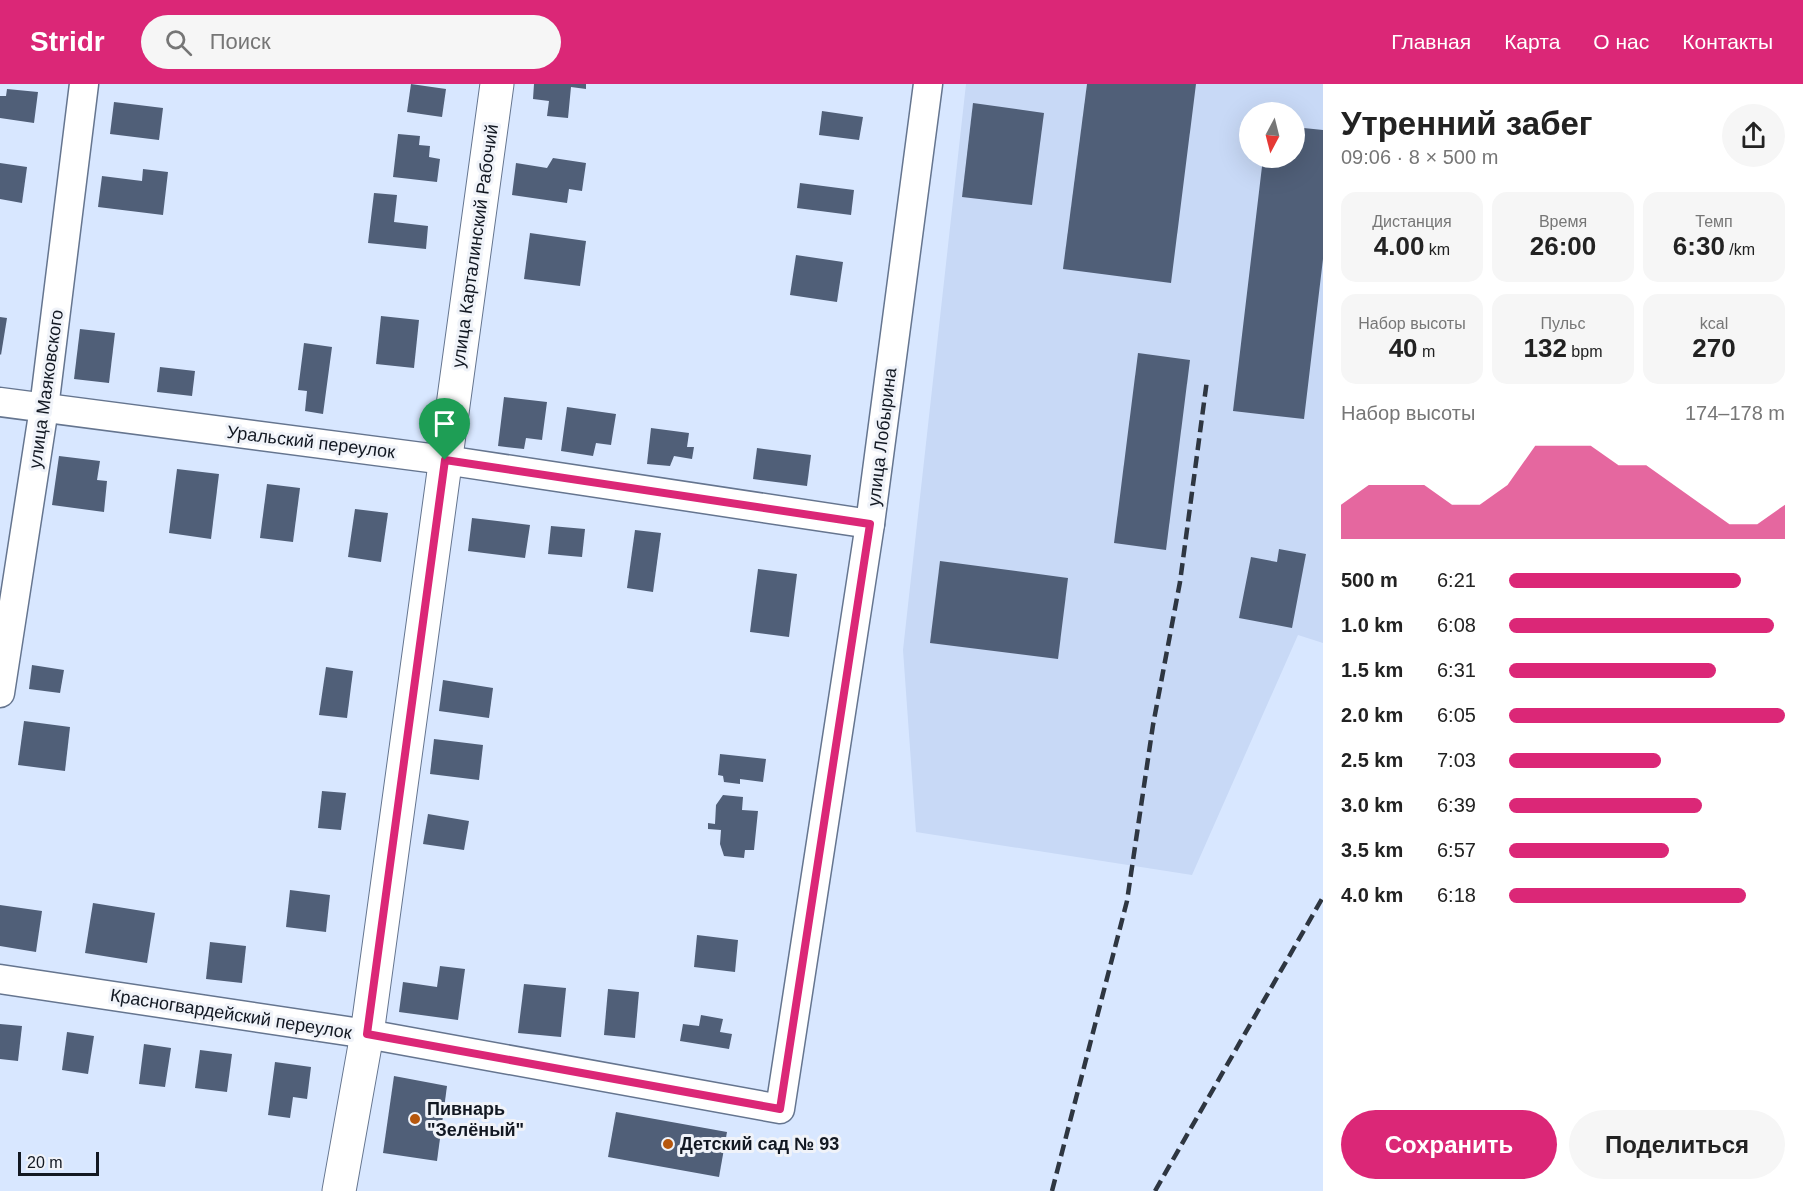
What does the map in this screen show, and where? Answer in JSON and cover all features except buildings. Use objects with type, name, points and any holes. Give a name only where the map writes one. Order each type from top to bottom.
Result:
[{"type":"street","name":"улица Маяковского","points":[[0,693],[44,408],[84,84]]},
{"type":"street","name":"улица Карталинский Рабочий","points":[[339,1191],[367,1034],[497,84]]},
{"type":"street","name":"улица Лобырина","points":[[780,1109],[870,524],[928,84]]},
{"type":"street","name":"Уральский переулок","points":[[0,402],[445,460],[870,524]]},
{"type":"street","name":"Красногвардейский переулок","points":[[0,979],[367,1034],[780,1109]]},
{"type":"shaded area","points":[[966,84],[1323,84],[1323,643],[1298,635],[1192,875],[916,832],[903,650]]},
{"type":"railway","points":[[1052,1191],[1127,901],[1153,725],[1180,582],[1207,380]]},
{"type":"railway","points":[[1155,1191],[1323,897]]},
{"type":"place","name":"Пивнарь \"Зелёный\"","points":[[415,1119]]},
{"type":"place","name":"Детский сад № 93","points":[[668,1144]]},
{"type":"route","points":[[445,460],[870,524],[780,1109],[367,1034],[445,460]]}]
